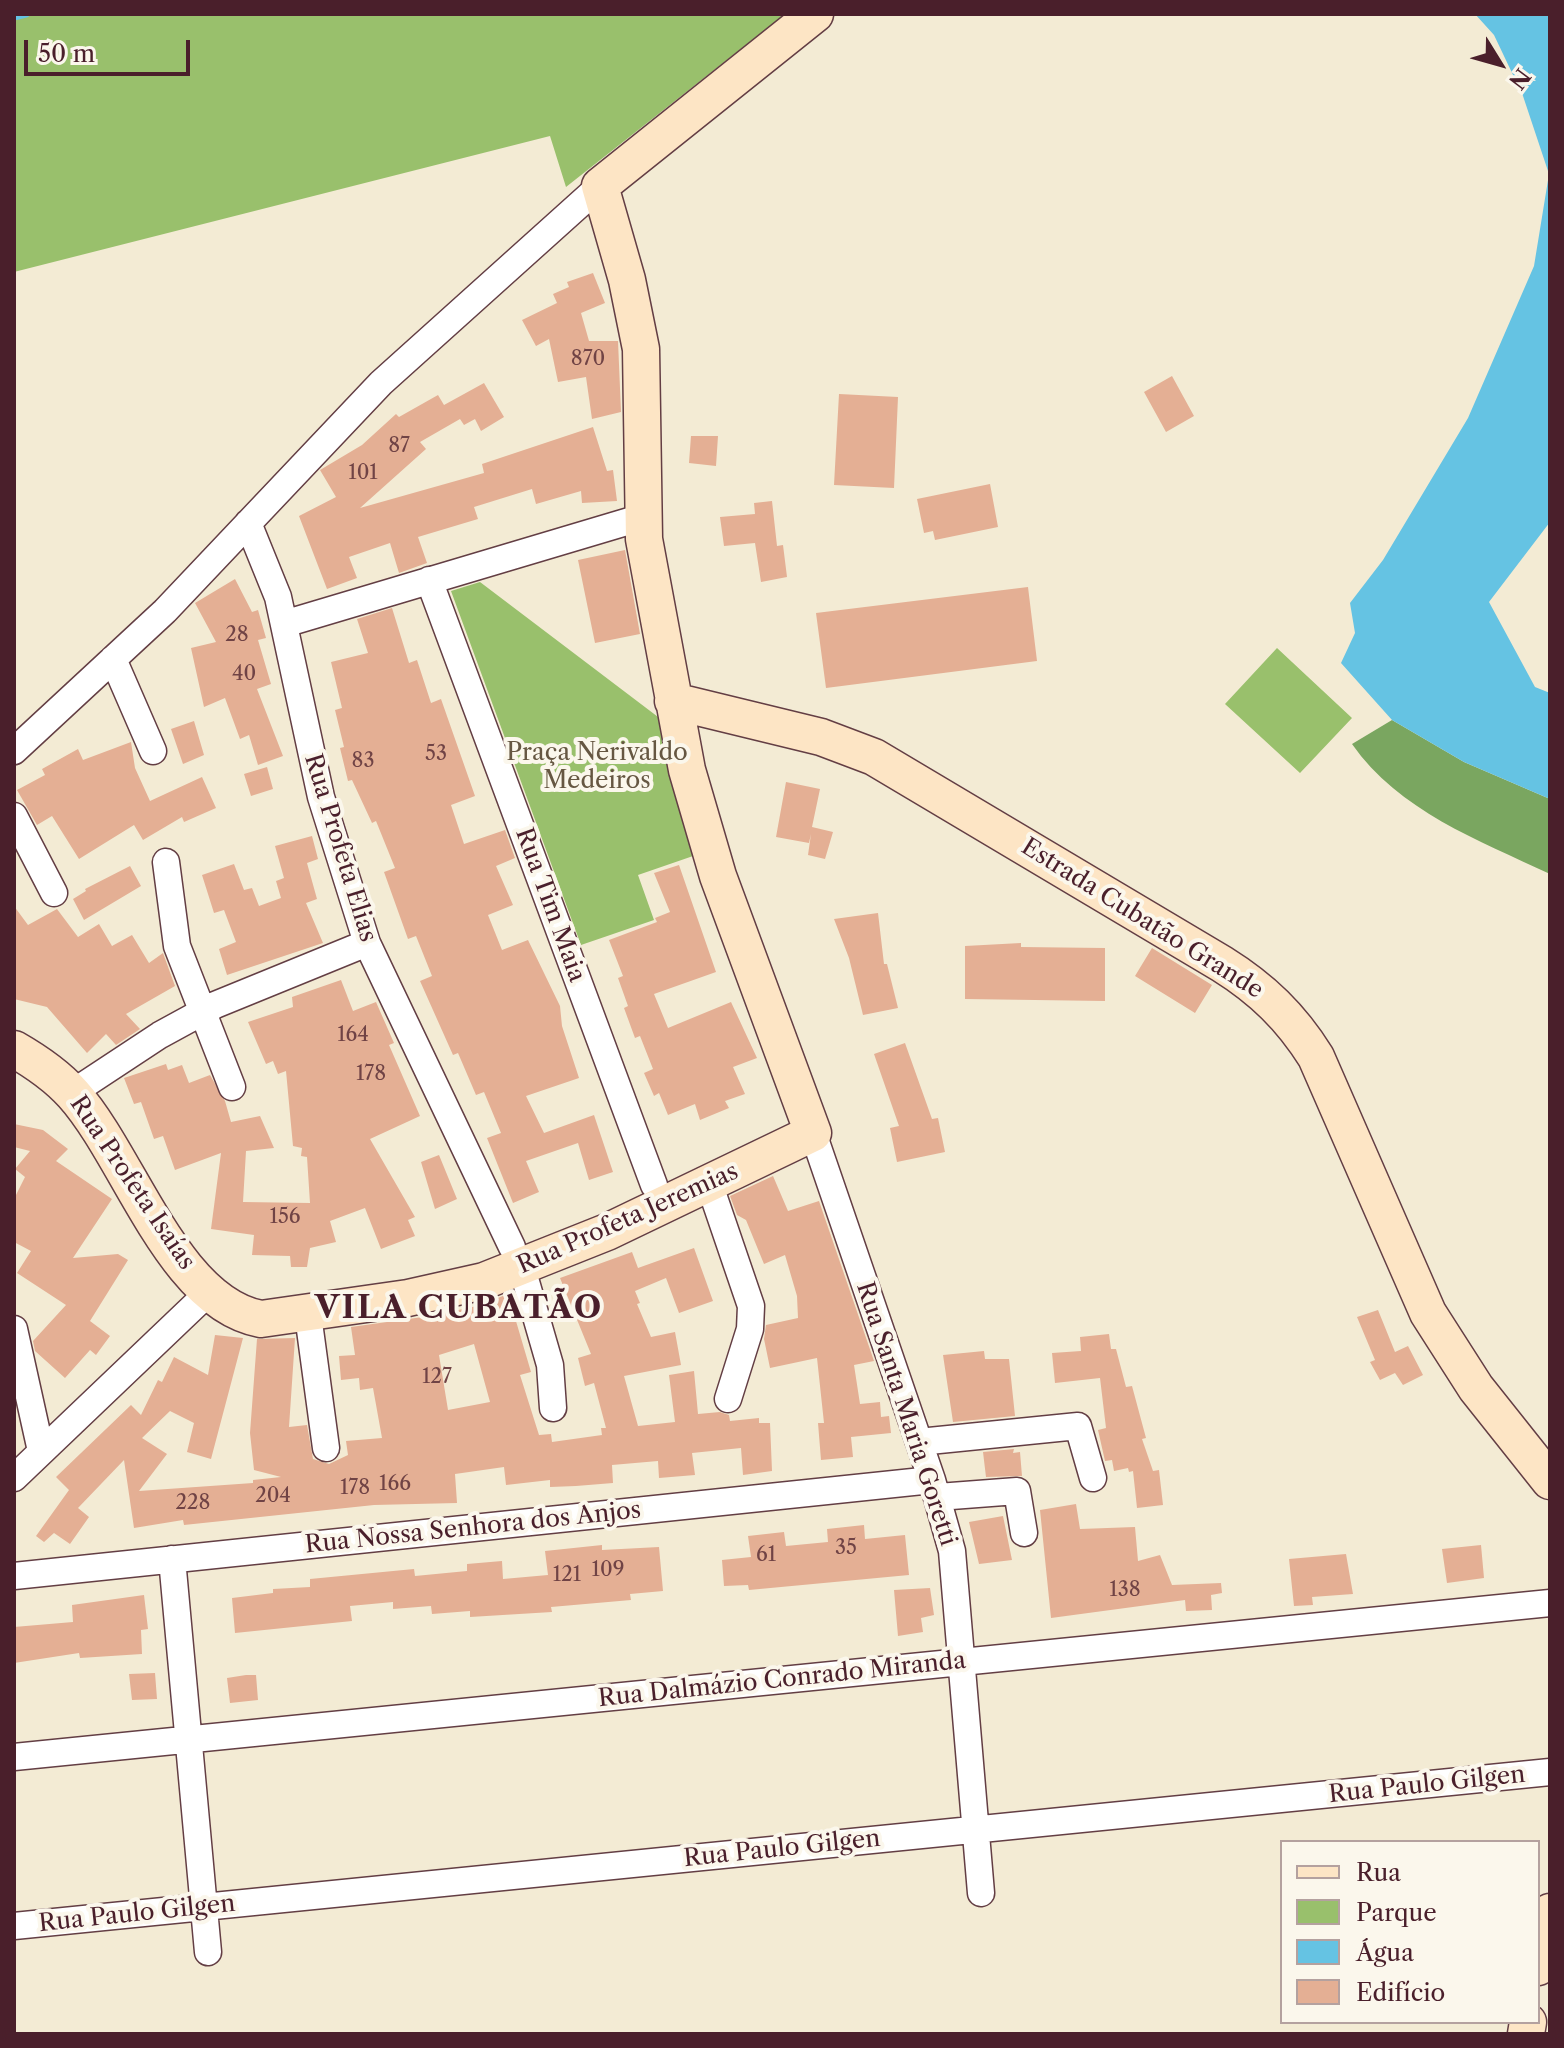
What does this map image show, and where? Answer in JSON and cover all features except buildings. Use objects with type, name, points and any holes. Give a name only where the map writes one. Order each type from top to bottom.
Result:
[{"type":"street","points":[[14,751],[165,611],[381,383],[600,186],[815,14]]},
{"type":"street","points":[[600,186],[627,280],[641,349],[643,517],[673,701],[705,835],[810,1122]]},
{"type":"street","points":[[284,624],[643,517]]},
{"type":"street","name":"Rua Profeta Elias","points":[[248,523],[278,597],[321,797],[367,943],[517,1257],[550,1365],[553,1408]]},
{"type":"street","name":"Rua Tim Maia","points":[[429,580],[654,1185]]},
{"type":"street","points":[[113,659],[153,751]]},
{"type":"street","name":"Estrada Cubatão Grande","points":[[673,701],[821,737],[874,757],[1222,964],[1272,1000],[1316,1057],[1409,1275],[1448,1348],[1550,1481]]},
{"type":"street","points":[[14,816],[54,893]]},
{"type":"street","points":[[166,862],[177,946],[232,1087]]},
{"type":"street","points":[[72,1093],[204,1010],[367,943]]},
{"type":"street","name":"Rua Profeta Isaías","points":[[14,1049],[49,1071],[72,1093],[111,1146],[168,1245],[210,1291]]},
{"type":"street","name":"Rua Profeta Jeremias","points":[[210,1291],[240,1315],[261,1319],[308,1315],[449,1290],[654,1185],[810,1122]]},
{"type":"street","name":"Rua Profeta Jeremias","points":[[210,1291],[261,1297],[312,1293],[517,1257],[709,1183],[810,1122]]},
{"type":"street","name":"Rua Santa Maria Goretti","points":[[810,1122],[935,1489],[952,1551],[981,1893]]},
{"type":"street","points":[[709,1183],[751,1306],[750,1329],[728,1399]]},
{"type":"street","points":[[14,1478],[210,1291]]},
{"type":"street","points":[[308,1315],[326,1448]]},
{"type":"street","points":[[14,1329],[41,1451]]},
{"type":"street","points":[[919,1442],[1078,1426],[1093,1478]]},
{"type":"street","name":"Rua Nossa Senhora dos Anjos","points":[[14,1576],[935,1489],[1017,1491],[1024,1533]]},
{"type":"street","points":[[172,1559],[208,1952]]},
{"type":"street","name":"Rua Dalmázio Conrado Miranda","points":[[14,1757],[1550,1603]]},
{"type":"street","name":"Rua Paulo Gilgen","points":[[14,1926],[1550,1772]]},
{"type":"street","points":[[1540,1958],[1550,1912]]},
{"type":"green space","points":[[14,14],[785,14],[566,187],[550,136],[14,272]]},
{"type":"green space","name":"Praça Nerivaldo Medeiros","points":[[480,582],[666,723],[696,855],[638,875],[654,920],[581,945],[451,591]]},
{"type":"green space","points":[[1277,648],[1352,718],[1300,773],[1225,704]]},
{"type":"green space","points":[[1392,720],[1464,762],[1550,799],[1550,874],[1468,836],[1416,806],[1371,767],[1352,744]]},
{"type":"water","points":[[1475,14],[1550,14],[1550,522],[1489,602],[1535,687],[1550,693],[1550,799],[1464,762],[1392,720],[1341,663],[1355,633],[1350,603],[1383,560],[1468,418],[1534,266],[1549,174],[1523,96],[1494,35]]},
{"type":"waterway","points":[[14,17],[26,14]]},
{"type":"district","name":"VILA CUBATÃO","points":[[459,1309]]}]
